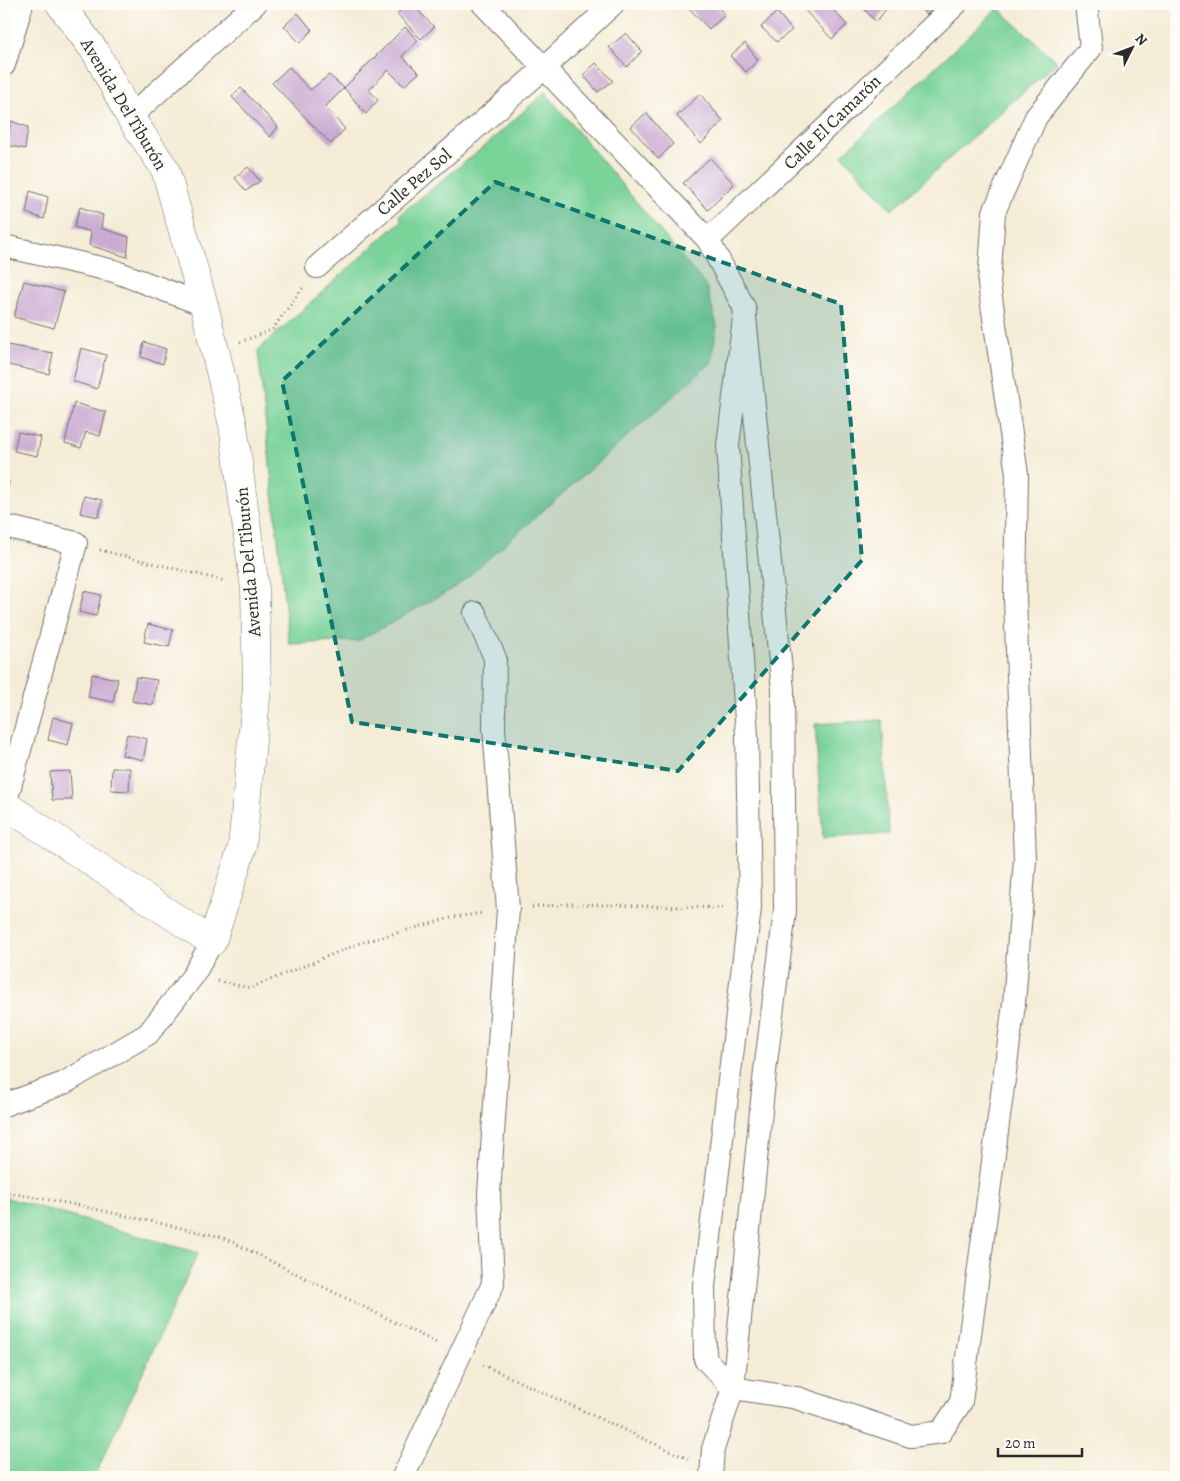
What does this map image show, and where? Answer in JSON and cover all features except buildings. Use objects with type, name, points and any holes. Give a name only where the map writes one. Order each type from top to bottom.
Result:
[{"type":"street","points":[[4,65],[22,4]]},
{"type":"street","name":"Avenida Del Tiburón","points":[[4,1105],[64,1083],[148,1034],[193,976],[212,942],[242,848],[257,687],[254,589],[233,425],[204,305],[165,169],[130,117],[97,54],[60,4]]},
{"type":"street","points":[[130,117],[255,4]]},
{"type":"street","points":[[483,4],[708,240],[745,311],[783,690],[786,911],[765,1071],[733,1388],[714,1449],[711,1474]]},
{"type":"street","name":"Calle Pez Sol","points":[[317,267],[544,68],[613,4]]},
{"type":"street","name":"Calle El Camarón","points":[[708,240],[956,4]]},
{"type":"street","points":[[745,311],[728,445],[747,736],[750,908],[704,1286],[705,1359],[733,1388],[797,1398],[911,1436],[941,1432],[961,1402],[1014,1004],[1025,859],[1015,598],[1017,474],[988,284],[994,212],[1036,117],[1091,48],[1086,4]]},
{"type":"street","points":[[4,246],[114,271],[204,305]]},
{"type":"street","points":[[4,526],[76,543],[4,805],[212,942]]},
{"type":"street","points":[[403,1477],[493,1284],[489,1194],[508,909],[494,728],[495,658],[475,613]]},
{"type":"path","points":[[215,351],[272,330],[317,267]]},
{"type":"path","points":[[76,543],[254,589]]},
{"type":"path","points":[[193,976],[250,988],[360,943],[454,917],[508,909],[569,904],[750,908]]},
{"type":"path","points":[[4,1192],[72,1204],[222,1237],[460,1355],[711,1474]]},
{"type":"highlighted area","points":[[495,182],[841,304],[862,560],[678,771],[352,722],[282,381]]},
{"type":"green space","points":[[998,8],[1057,62],[892,210],[842,155]]},
{"type":"green space","points":[[545,92],[706,286],[717,326],[711,363],[456,587],[358,641],[289,644],[258,350],[402,220],[399,215],[485,146]]},
{"type":"green space","points":[[882,720],[889,834],[823,838],[815,724]]},
{"type":"green space","points":[[4,1197],[198,1253],[94,1477],[4,1477]]}]
